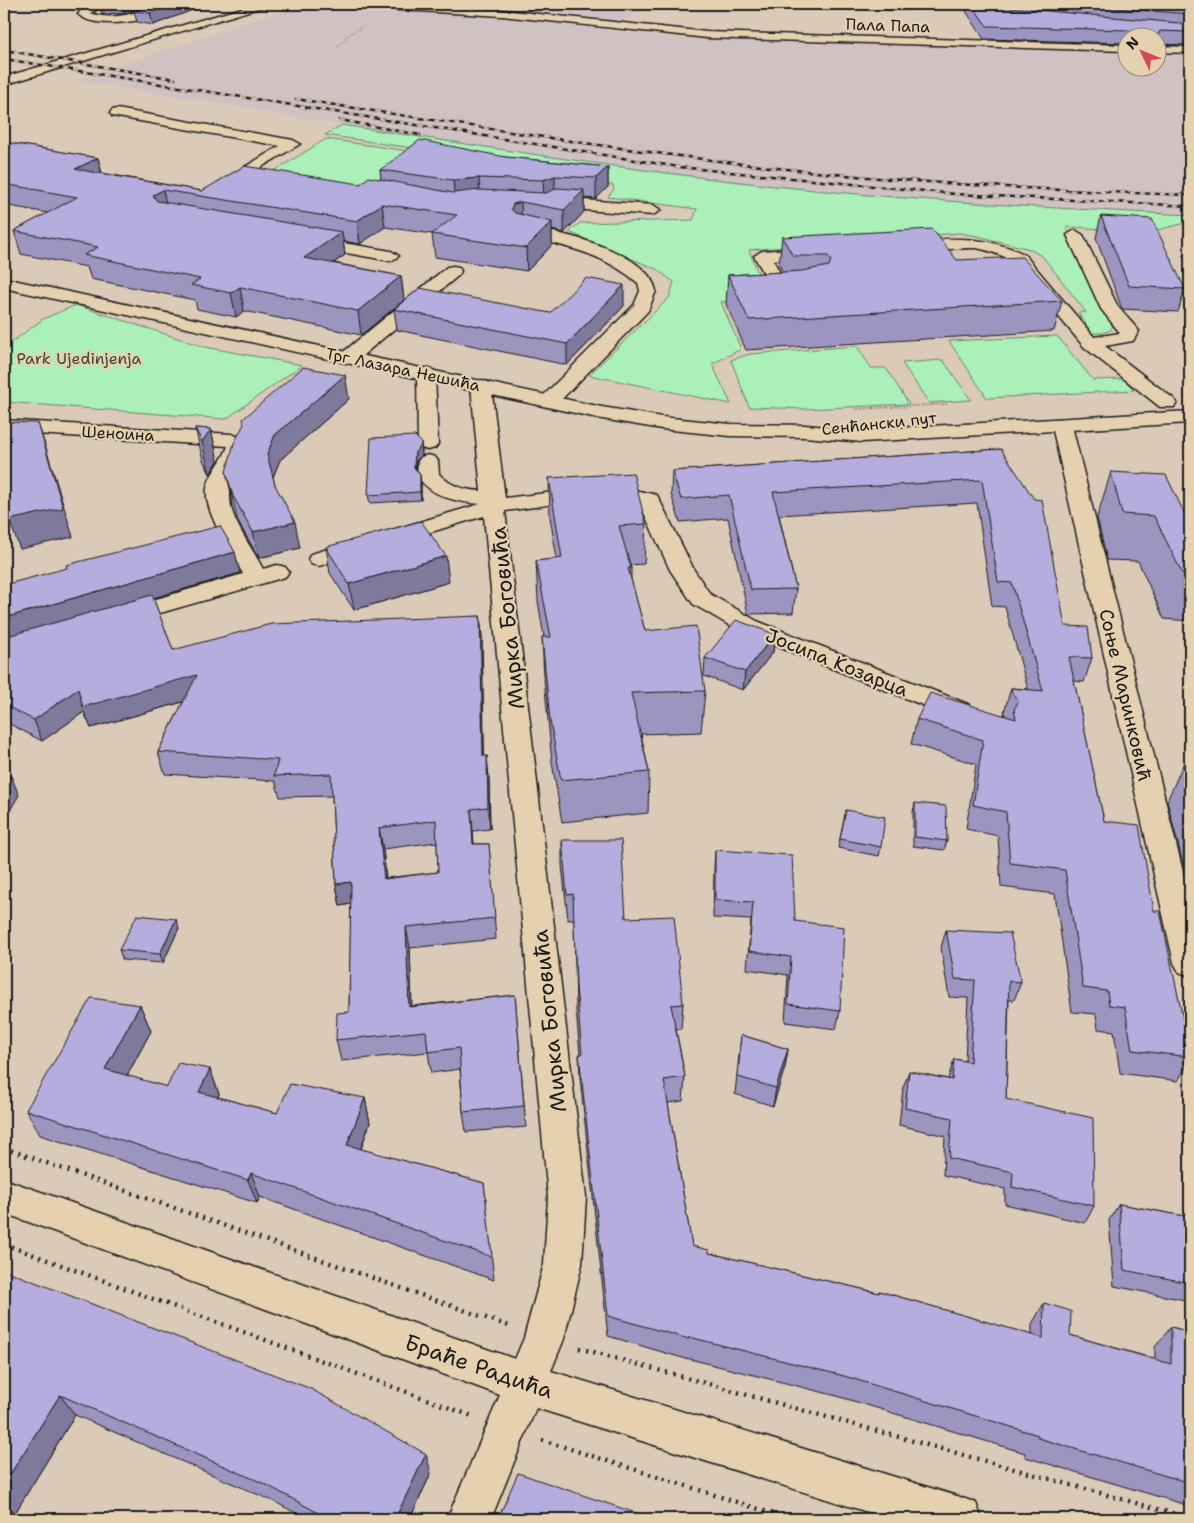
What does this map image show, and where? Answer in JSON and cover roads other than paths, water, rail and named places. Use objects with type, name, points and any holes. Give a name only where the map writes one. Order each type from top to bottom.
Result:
[{"type":"street","points":[[103,4],[88,9],[83,14],[113,20],[128,19],[174,4]]},
{"type":"street","points":[[4,81],[134,41],[267,4]]},
{"type":"street","name":"Пала Папа","points":[[351,4],[428,6],[581,19],[694,34],[1116,48]]},
{"type":"street","points":[[479,4],[581,19],[598,10]]},
{"type":"street","points":[[875,4],[910,6],[924,4]]},
{"type":"street","points":[[694,34],[720,23]]},
{"type":"street","points":[[4,88],[145,43],[178,30]]},
{"type":"street","points":[[1166,49],[1190,50]]},
{"type":"street","points":[[166,122],[191,110]]},
{"type":"street","points":[[117,113],[293,144],[211,193]]},
{"type":"street","points":[[550,401],[642,307],[648,291],[646,281],[640,275],[601,252],[573,242],[522,231],[542,208],[556,203],[653,210]]},
{"type":"street","points":[[1075,235],[1110,309],[1130,331],[1127,337],[1090,343]]},
{"type":"street","points":[[294,240],[391,256]]},
{"type":"street","points":[[891,247],[971,242],[1004,249],[1026,264],[1077,331],[1167,403]]},
{"type":"street","points":[[809,291],[783,292],[762,256],[831,251]]},
{"type":"street","points":[[350,357],[453,271]]},
{"type":"street","name":"Трг Лазара Нешића","points":[[4,283],[602,413],[662,423],[730,430],[805,431]]},
{"type":"street","points":[[426,374],[428,476],[441,489],[458,496],[494,502]]},
{"type":"street","name":"Мирка Боговића","points":[[469,1519],[544,1338],[563,1264],[567,1197],[481,386]]},
{"type":"street","name":"Сенћански пут","points":[[805,431],[862,421],[1190,401]]},
{"type":"street","name":"Сенћански пут","points":[[805,431],[862,436],[1062,426],[1190,417]]},
{"type":"street","name":"Шеноина","points":[[4,426],[231,440],[238,443],[238,448],[225,468],[218,488],[218,505],[266,574],[99,624]]},
{"type":"street","name":"Соње Маринковић","points":[[1062,426],[1190,962]]},
{"type":"street","name":"Јосипа Козарца","points":[[494,502],[596,494],[624,494],[649,500],[682,570],[701,599],[748,626],[979,719]]},
{"type":"street","points":[[319,559],[494,502]]},
{"type":"street","name":"Браће Радића","points":[[4,1196],[526,1384],[960,1519]]},
{"type":"railway","points":[[4,50],[175,79]]},
{"type":"railway","points":[[4,59],[679,167],[955,194],[1190,206]]},
{"type":"railway","points":[[296,99],[615,147],[806,171],[998,187],[1190,195]]},
{"type":"railway","points":[[340,120],[420,135]]},
{"type":"park label","name":"Park Ujedinjenja","points":[[79,358]]}]
